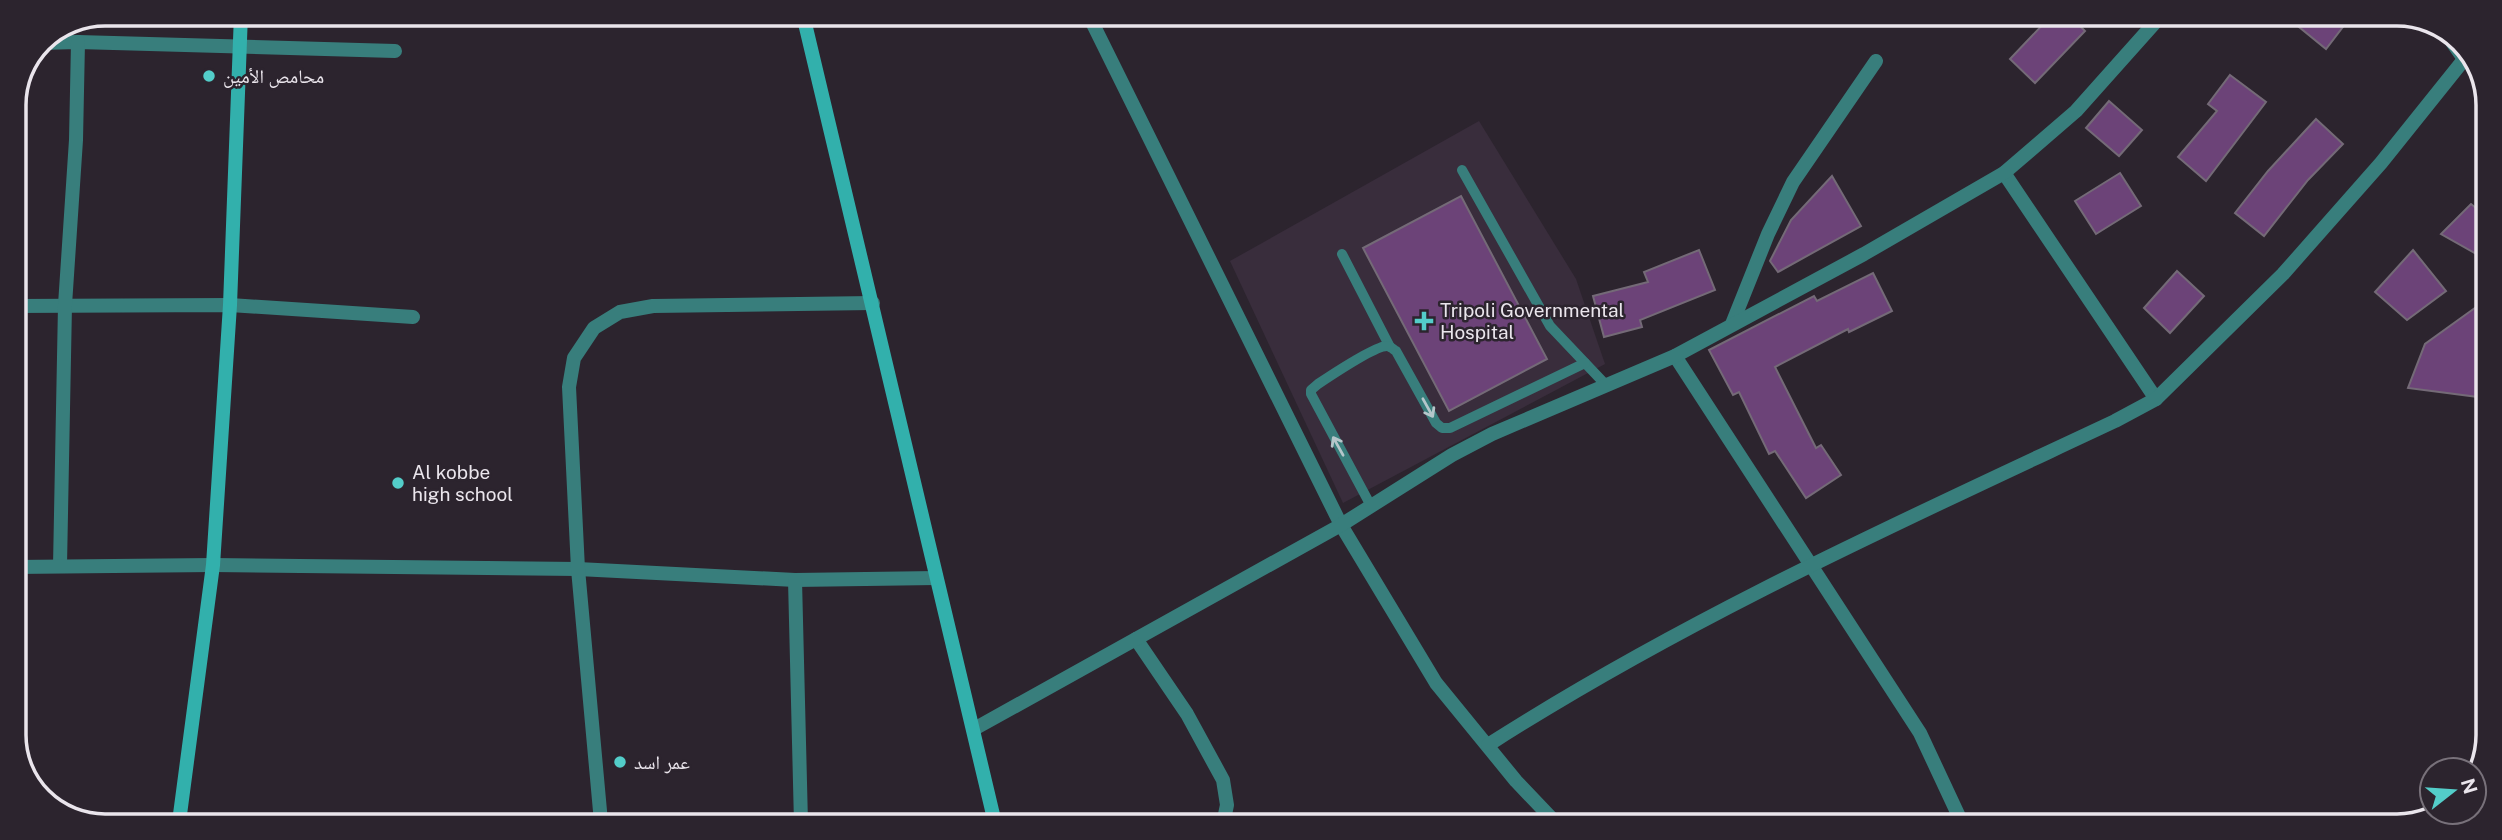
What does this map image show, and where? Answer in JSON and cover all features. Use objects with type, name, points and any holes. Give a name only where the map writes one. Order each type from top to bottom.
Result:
[{"type":"main road","points":[[180,814],[213,565],[230,305],[241,26]]},
{"type":"main road","points":[[806,26],[993,814]]},
{"type":"street","points":[[1094,26],[1341,526],[1436,683],[1516,781],[1547,814]]},
{"type":"street","points":[[974,729],[1341,526],[1423,471],[1462,449],[1605,384],[1675,356],[1864,254],[2004,173],[2076,111],[2152,26]]},
{"type":"street","points":[[60,566],[65,305],[76,140],[78,42]]},
{"type":"street","points":[[58,43],[395,51]]},
{"type":"street","points":[[1732,324],[1768,234],[1793,182],[1876,61]]},
{"type":"street","points":[[1488,744],[1566,696],[1704,620],[1810,566],[2115,421],[2156,398],[2283,274],[2465,65]]},
{"type":"street","points":[[2004,173],[2156,398]]},
{"type":"street","points":[[600,814],[578,569],[569,387],[574,358],[594,328],[620,312],[653,306],[873,303]]},
{"type":"street","points":[[26,306],[230,305],[413,317]]},
{"type":"street","points":[[1675,356],[1920,733],[1958,814]]},
{"type":"street","points":[[26,567],[213,565],[578,569],[795,580],[936,578]]},
{"type":"street","points":[[795,580],[801,814]]},
{"type":"street","points":[[1136,639],[1187,714],[1223,780],[1227,805],[1225,814]]},
{"type":"lane","points":[[1462,170],[1550,326],[1605,384]]},
{"type":"lane","points":[[1342,254],[1390,347]]},
{"type":"lane","points":[[1371,506],[1311,394],[1311,390],[1318,384],[1385,346],[1390,347],[1396,351],[1436,423],[1442,428],[1450,428],[1584,363]]},
{"type":"shaded area","name":"Tripoli Governmental Hospital","points":[[1479,121],[1576,279],[1605,364],[1343,503],[1230,261]]},
{"type":"building","points":[[2041,26],[2080,26],[2085,31],[2035,83],[2010,59]]},
{"type":"building","points":[[2298,26],[2344,26],[2326,49]]},
{"type":"building","points":[[2230,75],[2266,102],[2206,181],[2178,157],[2217,111],[2208,104]]},
{"type":"building","points":[[2109,101],[2142,130],[2119,156],[2086,128]]},
{"type":"building","points":[[2316,119],[2343,144],[2308,180],[2264,236],[2235,213],[2268,171]]},
{"type":"building","points":[[2120,173],[2141,206],[2096,234],[2075,201]]},
{"type":"building","points":[[1832,176],[1861,226],[1778,272],[1770,261],[1791,220]]},
{"type":"building","name":"Tripoli Governmental Hospital","points":[[1461,196],[1547,359],[1449,411],[1363,248]]},
{"type":"building","points":[[2471,204],[2476,208],[2476,254],[2441,234]]},
{"type":"building","points":[[1699,250],[1715,290],[1640,320],[1642,327],[1604,337],[1593,296],[1648,282],[1644,272]]},
{"type":"building","points":[[2413,250],[2446,291],[2407,320],[2375,292]]},
{"type":"building","points":[[2177,271],[2204,296],[2170,333],[2144,308]]},
{"type":"building","points":[[1873,273],[1892,311],[1849,332],[1848,329],[1775,367],[1816,448],[1821,445],[1841,475],[1806,498],[1775,451],[1769,454],[1739,392],[1733,395],[1709,350],[1814,296],[1817,301]]},
{"type":"building","points":[[2476,307],[2476,397],[2408,388],[2425,344]]},
{"type":"place","name":"محامص الأمين","points":[[209,76]]},
{"type":"place","name":"Tripoli Governmental Hospital","points":[[1424,321]]},
{"type":"place","name":"Al kobbe high school","points":[[398,483]]},
{"type":"place","name":"عمر اسد","points":[[620,762]]}]
